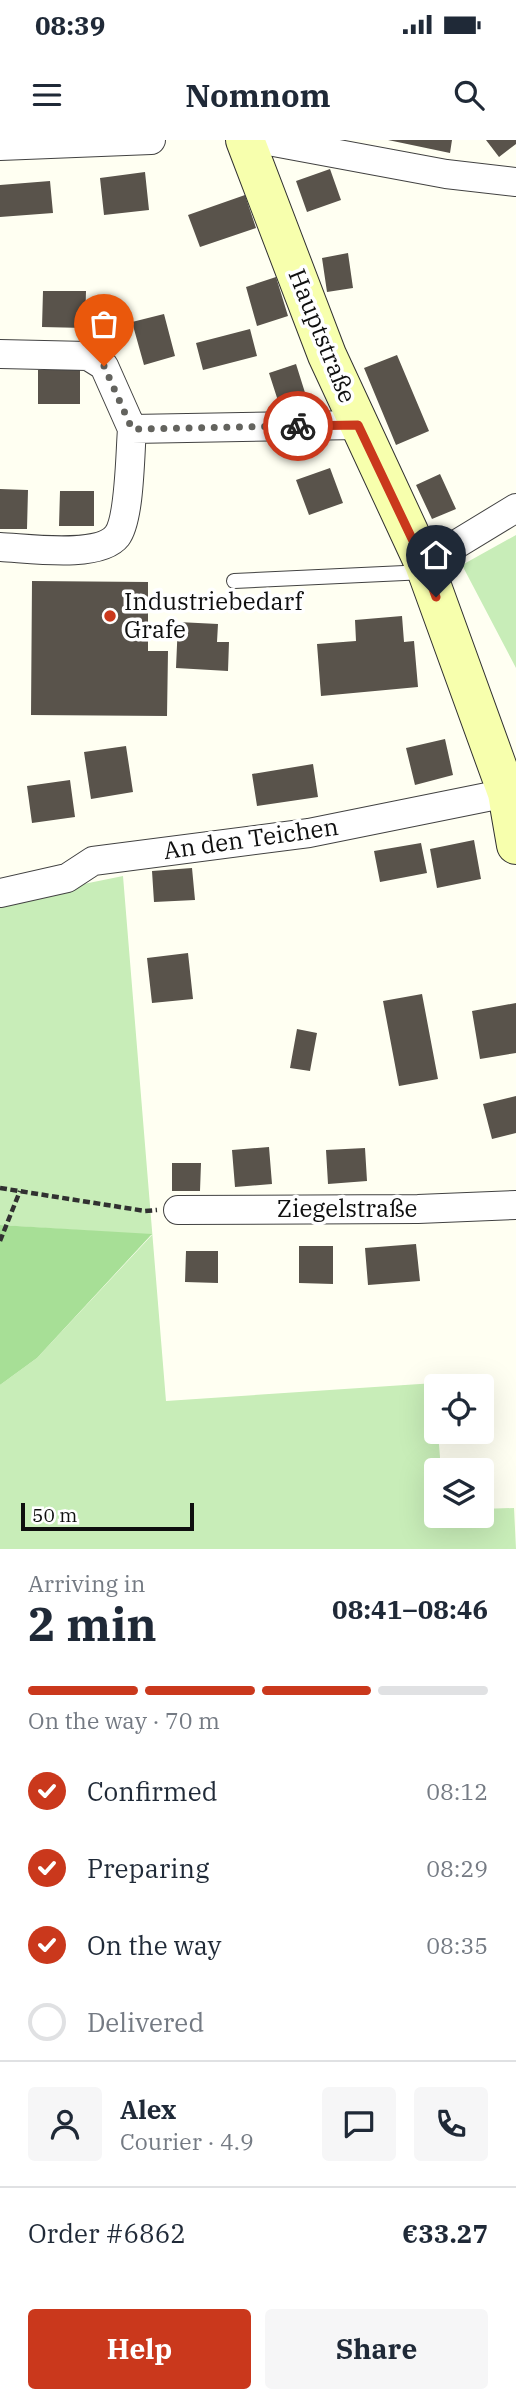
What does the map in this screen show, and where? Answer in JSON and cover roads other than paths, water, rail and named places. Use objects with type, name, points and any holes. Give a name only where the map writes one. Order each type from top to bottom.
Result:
[{"type":"street","points":[[0,146],[151,140]]},
{"type":"street","name":"Hauptstraße","points":[[245,140],[327,355],[426,568],[507,793],[516,845]]},
{"type":"street","points":[[263,140],[446,174],[516,182]]},
{"type":"street","points":[[0,354],[88,356],[104,366],[132,429],[124,519],[116,537],[100,547],[81,550],[0,547]]},
{"type":"street","points":[[132,429],[358,425]]},
{"type":"street","points":[[426,568],[516,508]]},
{"type":"street","name":"An den Teichen","points":[[0,893],[67,878],[93,861],[309,833],[507,793]]},
{"type":"street","name":"Ziegelstraße","points":[[178,1210],[418,1209],[516,1205]]},
{"type":"lane","points":[[234,582],[426,568]]},
{"type":"place","name":"Industriebedarf Grafe","points":[[110,616]]}]
